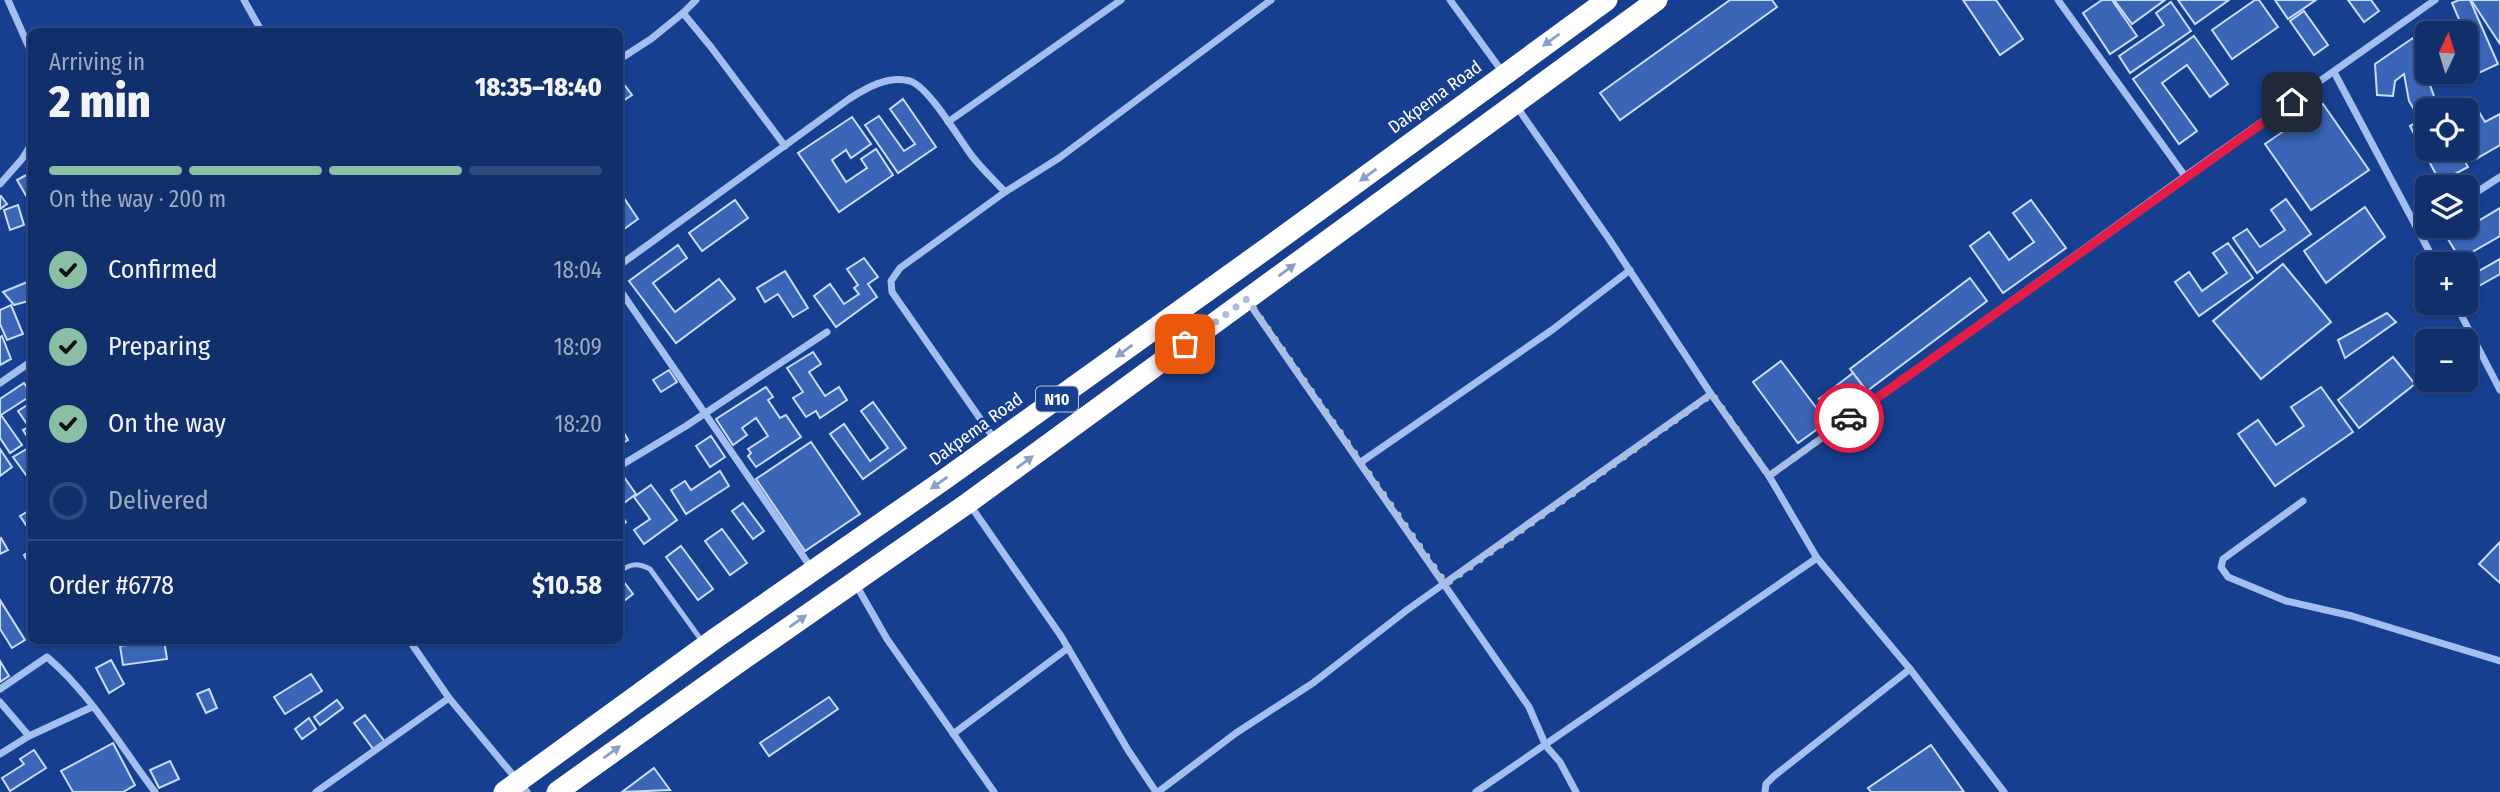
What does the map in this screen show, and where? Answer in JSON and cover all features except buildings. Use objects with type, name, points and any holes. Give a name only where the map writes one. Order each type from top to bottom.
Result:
[{"type":"highway","name":"Dakpema Road","points":[[516,789],[706,646],[1280,239],[1606,0]]},
{"type":"highway","name":"N10","points":[[557,792],[968,503],[1657,0]]},
{"type":"street","points":[[8,0],[28,45]]},
{"type":"street","points":[[244,0],[260,28]]},
{"type":"street","points":[[623,57],[650,39],[696,0]]},
{"type":"street","points":[[948,122],[1121,0]]},
{"type":"street","points":[[996,442],[892,292],[891,281],[900,268],[1005,192],[1059,158],[1270,0]]},
{"type":"street","points":[[1450,0],[1504,74]]},
{"type":"street","points":[[2058,0],[2185,176]]},
{"type":"street","points":[[1769,476],[2185,176],[2435,0]]},
{"type":"street","points":[[683,13],[785,146]]},
{"type":"street","points":[[2334,72],[2415,225]]},
{"type":"street","points":[[623,263],[867,87],[890,81],[908,80],[922,88],[974,159],[1005,192]]},
{"type":"street","points":[[1515,103],[1769,476],[1817,558],[1910,669],[2004,792]]},
{"type":"street","points":[[0,184],[28,149]]},
{"type":"street","points":[[2478,191],[2500,177]]},
{"type":"street","points":[[1361,462],[1552,330],[1630,270]]},
{"type":"street","points":[[623,294],[813,571]]},
{"type":"street","points":[[1247,299],[1529,707],[1546,746],[1560,762],[1576,792]]},
{"type":"street","points":[[2461,315],[2500,390]]},
{"type":"street","points":[[623,464],[706,414],[827,332]]},
{"type":"street","points":[[0,383],[28,364]]},
{"type":"street","points":[[968,503],[1068,648],[1128,750],[1157,792],[1236,733],[1313,683],[1407,610],[1712,394]]},
{"type":"street","points":[[2303,501],[2223,559],[2221,567],[2228,577],[2286,601],[2352,616],[2500,661]]},
{"type":"street","points":[[1476,792],[1817,558]]},
{"type":"street","points":[[855,582],[887,639],[994,792]]},
{"type":"street","points":[[412,644],[516,789]]},
{"type":"street","points":[[953,734],[1068,648]]},
{"type":"street","points":[[0,689],[47,657],[60,667],[155,792]]},
{"type":"street","points":[[1765,792],[1766,784],[1774,776],[1910,669]]},
{"type":"street","points":[[316,792],[449,698]]},
{"type":"street","points":[[0,702],[29,736]]},
{"type":"street","points":[[0,754],[29,736],[92,707]]},
{"type":"lane","points":[[623,569],[627,565],[640,564],[650,569],[706,646]]},
{"type":"way so far","points":[[1185,344],[1247,299],[1446,584],[1712,394],[1769,476],[1849,418]]},
{"type":"route","points":[[1849,418],[2292,102]]}]
